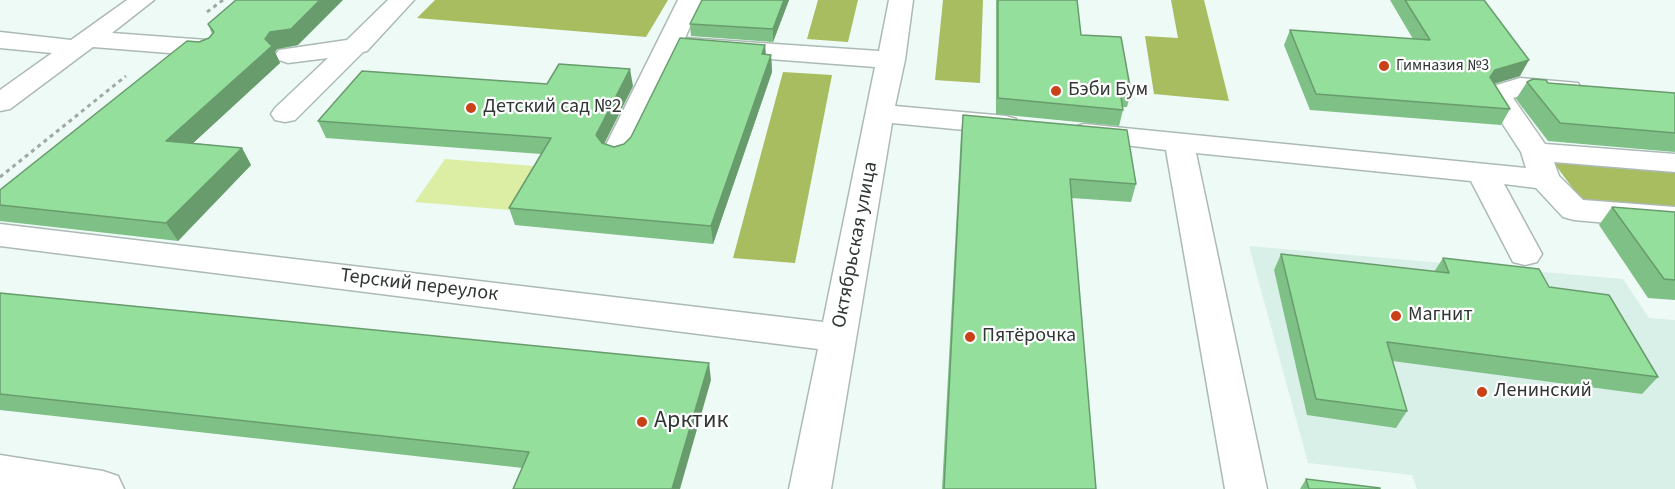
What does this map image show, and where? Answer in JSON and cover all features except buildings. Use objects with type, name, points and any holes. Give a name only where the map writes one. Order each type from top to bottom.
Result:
[{"type":"street","points":[[0,104],[142,0]]},
{"type":"street","points":[[285,114],[358,46],[402,0]]},
{"type":"street","points":[[617,153],[690,0]]},
{"type":"street","name":"Октябрьская улица","points":[[810,489],[880,113],[892,60],[901,0]]},
{"type":"street","points":[[0,40],[207,48]]},
{"type":"street","points":[[668,44],[892,60]]},
{"type":"street","points":[[288,55],[358,46]]},
{"type":"street","points":[[1592,91],[1520,86],[1497,94],[1541,166],[1574,210],[1675,218]]},
{"type":"street","points":[[880,113],[1482,172],[1541,166],[1675,163]]},
{"type":"street","points":[[1179,142],[1246,489]]},
{"type":"street","points":[[1482,172],[1525,254]]},
{"type":"street","name":"Терский переулок","points":[[0,235],[838,338]]},
{"type":"street","points":[[0,473],[103,489]]},
{"type":"path","points":[[0,177],[223,0]]},
{"type":"shaded area","name":"Ленинский","points":[[1249,246],[1623,279],[1649,318],[1675,320],[1675,489],[1417,489],[1412,475],[1308,463]]},
{"type":"green space","points":[[435,0],[668,0],[646,37],[417,18]]},
{"type":"green space","points":[[818,0],[858,0],[848,42],[807,39]]},
{"type":"green space","points":[[943,0],[983,0],[980,83],[935,80]]},
{"type":"green space","points":[[1171,0],[1204,0],[1229,101],[1154,94],[1145,36],[1178,38]]},
{"type":"green space","points":[[783,72],[832,75],[795,263],[733,258]]},
{"type":"green space","points":[[445,159],[534,166],[509,210],[415,202]]},
{"type":"green space","points":[[1554,163],[1675,173],[1675,209],[1583,202]]},
{"type":"place","name":"Гимназия №3","points":[[1384,66]]},
{"type":"place","name":"Бэби Бум","points":[[1056,91]]},
{"type":"place","name":"Детский сад №2","points":[[471,108]]},
{"type":"place","name":"Магнит","points":[[1396,316]]},
{"type":"place","name":"Пятёрочка","points":[[970,337]]},
{"type":"place","name":"Ленинский","points":[[1482,392]]},
{"type":"place","name":"Арктик","points":[[642,422]]}]
